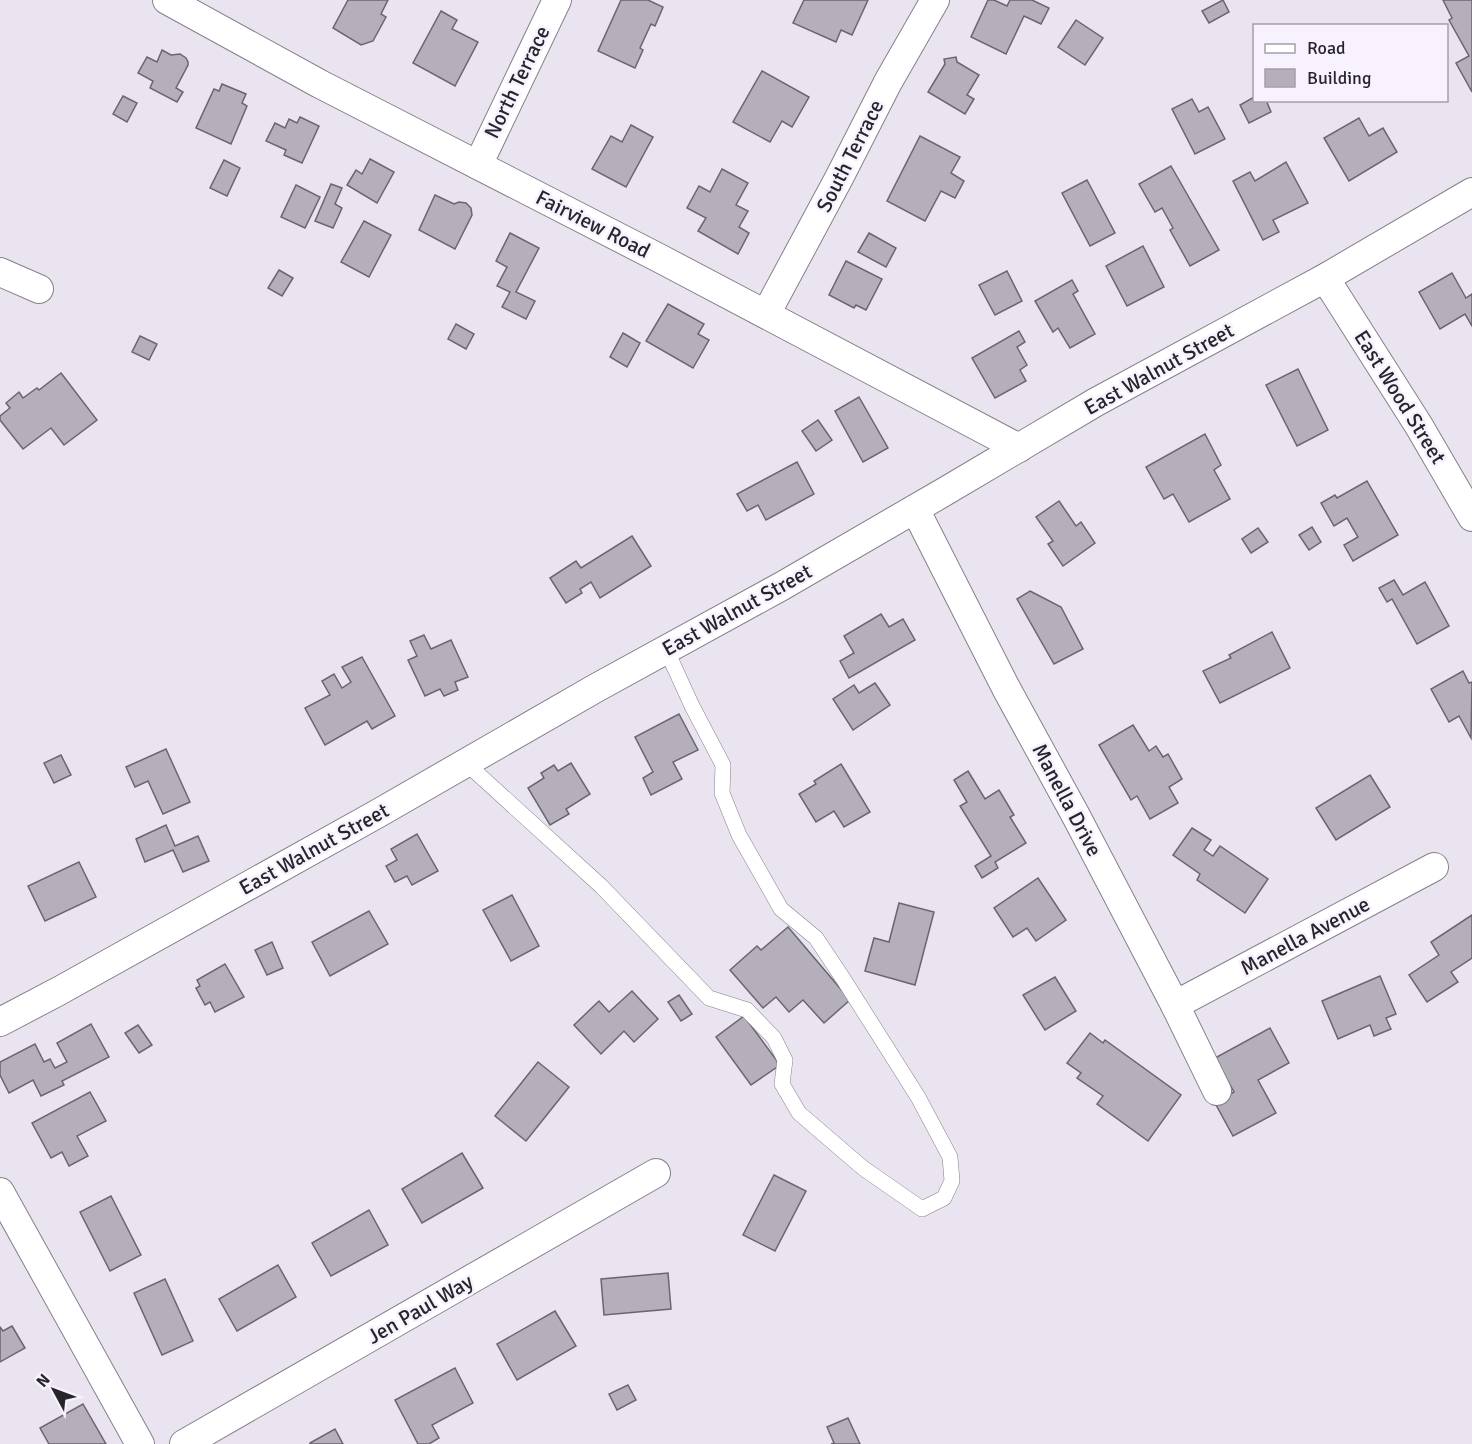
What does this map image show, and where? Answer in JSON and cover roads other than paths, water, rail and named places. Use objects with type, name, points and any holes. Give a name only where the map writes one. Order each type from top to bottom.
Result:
[{"type":"street","name":"Fairview Road","points":[[167,0],[320,84],[766,314],[1019,448]]},
{"type":"street","name":"North Terrace","points":[[478,165],[557,0]]},
{"type":"street","name":"South Terrace","points":[[766,314],[888,82],[935,0]]},
{"type":"street","name":"East Walnut Street","points":[[0,1022],[199,914],[596,688],[782,586],[1096,402],[1325,278],[1472,192]]},
{"type":"street","points":[[0,272],[39,289]]},
{"type":"street","name":"East Wood Street","points":[[1325,278],[1419,426],[1472,517]]},
{"type":"street","name":"Manella Drive","points":[[915,509],[1006,688],[1175,1005],[1216,1091]]},
{"type":"street","name":"Manella Avenue","points":[[1175,1005],[1434,867]]},
{"type":"street","name":"Jen Paul Way","points":[[184,1444],[656,1173]]},
{"type":"street","points":[[0,1192],[140,1444]]},
{"type":"lane","points":[[466,763],[601,886],[709,998],[747,1010],[774,1038],[785,1060],[782,1084],[799,1113],[863,1168],[922,1209],[944,1198],[952,1181],[950,1156],[918,1097],[844,980],[816,938],[781,909],[739,836],[722,793],[723,765],[692,706],[666,649]]}]
